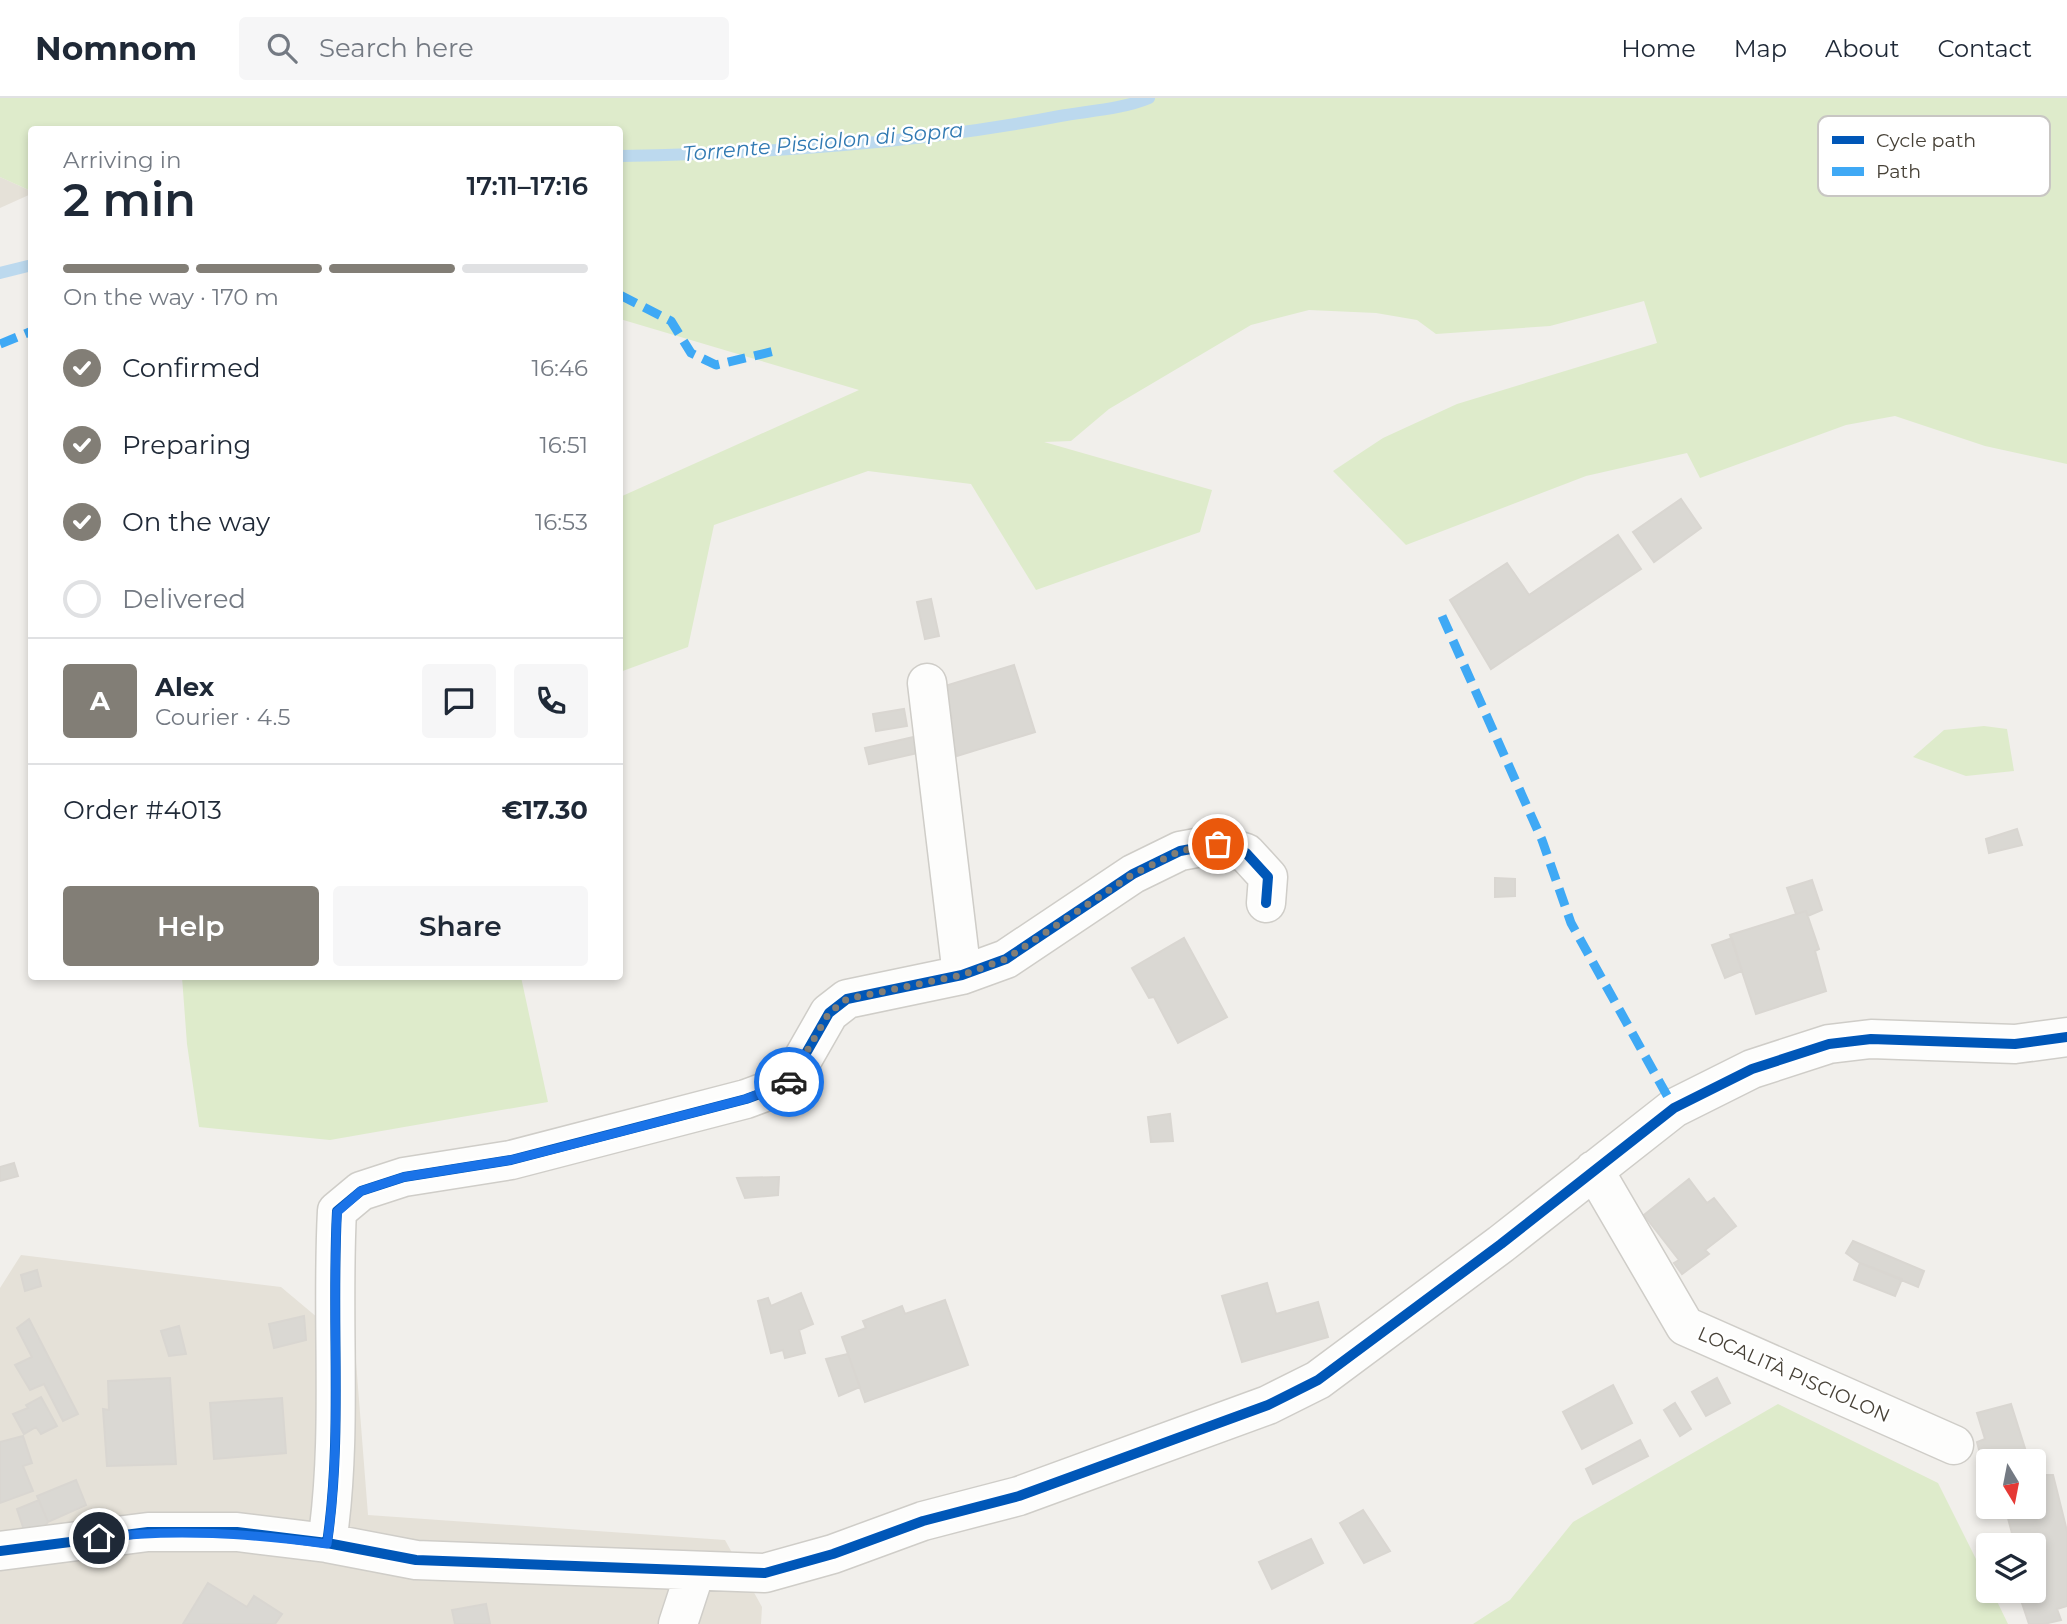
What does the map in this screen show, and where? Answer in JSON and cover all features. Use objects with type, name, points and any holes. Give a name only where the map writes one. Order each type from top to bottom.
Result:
[{"type":"street","points":[[927,683],[962,975]]},
{"type":"street","points":[[327,1544],[335,1486],[334,1292],[337,1212],[361,1191],[404,1177],[511,1160],[674,1119],[789,1083],[829,1013],[847,999],[962,975],[1006,959],[1133,874],[1180,851],[1218,844],[1246,853],[1268,877],[1266,902]]},
{"type":"street","points":[[0,1551],[148,1532],[237,1532],[416,1560],[765,1573],[833,1554],[923,1521],[1019,1496],[1268,1405],[1318,1380],[1674,1108],[1752,1069],[1829,1044],[1897,1039],[2015,1044],[2067,1037]]},
{"type":"street","name":"LOCALITÀ PISCIOLON","points":[[1594,1170],[1685,1326],[1954,1445]]},
{"type":"street","points":[[678,1624],[695,1572]]},
{"type":"shaded area","points":[[0,177],[28,190],[28,195],[0,208]]},
{"type":"shaded area","points":[[21,1255],[281,1287],[355,1349],[368,1515],[725,1540],[762,1607],[761,1624],[0,1624],[0,1288]]},
{"type":"green space","points":[[0,98],[2067,98],[2067,464],[1985,446],[1895,416],[1846,425],[1700,478],[1687,453],[1586,476],[1406,545],[1333,471],[1383,438],[1457,404],[1657,343],[1644,301],[1550,326],[1436,334],[1417,320],[1376,313],[1309,310],[1251,325],[1109,409],[1071,441],[1044,442],[1212,490],[1200,532],[1036,590],[971,484],[868,471],[714,525],[688,647],[623,671],[623,496],[859,390],[623,320],[623,126],[28,126],[28,190],[0,177]]},
{"type":"green space","points":[[1984,726],[2007,729],[2014,771],[1966,776],[1913,757],[1944,730]]},
{"type":"green space","points":[[182,980],[522,980],[548,1102],[330,1140],[199,1127],[187,1044]]},
{"type":"green space","points":[[1778,1404],[1938,1483],[1976,1559],[1976,1603],[1998,1603],[2008,1624],[1473,1624],[1510,1600],[1573,1522]]},
{"type":"building","points":[[1681,499],[1701,528],[1654,562],[1633,532]]},
{"type":"building","points":[[1618,535],[1641,569],[1491,669],[1450,600],[1507,563],[1529,595]]},
{"type":"building","points":[[931,599],[939,636],[925,639],[917,602]]},
{"type":"building","points":[[1014,665],[1035,732],[957,756],[946,720],[952,718],[942,687]]},
{"type":"building","points":[[904,709],[907,726],[876,731],[873,714]]},
{"type":"building","points":[[918,736],[922,752],[869,764],[865,748]]},
{"type":"building","points":[[2017,829],[2022,845],[1989,853],[1986,839]]},
{"type":"building","points":[[1495,878],[1515,879],[1515,896],[1495,897]]},
{"type":"building","points":[[1812,880],[1822,910],[1808,916],[1806,911],[1796,914],[1787,888]]},
{"type":"building","points":[[1806,911],[1819,949],[1815,951],[1826,991],[1756,1014],[1730,935]]},
{"type":"building","points":[[1184,938],[1227,1017],[1178,1043],[1154,997],[1149,998],[1132,968]]},
{"type":"building","points":[[1732,938],[1742,971],[1725,978],[1712,945]]},
{"type":"building","points":[[1170,1114],[1173,1141],[1151,1142],[1148,1117]]},
{"type":"building","points":[[14,1163],[18,1176],[0,1181],[0,1167]]},
{"type":"building","points":[[779,1177],[778,1195],[745,1198],[737,1178]]},
{"type":"building","points":[[1689,1179],[1707,1203],[1714,1198],[1736,1226],[1705,1250],[1709,1254],[1682,1274],[1674,1263],[1679,1260],[1644,1215]]},
{"type":"building","points":[[1853,1241],[1924,1271],[1918,1287],[1860,1263],[1846,1253]]},
{"type":"building","points":[[1860,1263],[1902,1279],[1895,1296],[1854,1280]]},
{"type":"building","points":[[37,1270],[41,1286],[25,1291],[21,1275]]},
{"type":"building","points":[[1267,1283],[1276,1314],[1318,1302],[1328,1337],[1242,1362],[1222,1296]]},
{"type":"building","points":[[801,1293],[813,1324],[799,1330],[805,1353],[785,1358],[783,1350],[771,1353],[758,1301],[768,1298],[771,1306]]},
{"type":"building","points":[[945,1300],[968,1365],[865,1402],[842,1337],[866,1328],[863,1321],[902,1306],[905,1314]]},
{"type":"building","points":[[304,1316],[306,1340],[274,1348],[269,1324]]},
{"type":"building","points":[[29,1319],[78,1414],[63,1421],[44,1384],[30,1390],[15,1365],[32,1357],[17,1328]]},
{"type":"building","points":[[179,1326],[186,1354],[169,1356],[161,1331]]},
{"type":"building","points":[[848,1354],[860,1387],[839,1396],[826,1359]]},
{"type":"building","points":[[170,1378],[176,1464],[107,1466],[103,1409],[109,1410],[108,1381]]},
{"type":"building","points":[[1717,1378],[1730,1403],[1706,1416],[1692,1392]]},
{"type":"building","points":[[1613,1385],[1632,1423],[1582,1449],[1563,1412]]},
{"type":"building","points":[[41,1397],[57,1426],[41,1434],[36,1427],[24,1434],[13,1414],[28,1408],[26,1405]]},
{"type":"building","points":[[282,1398],[286,1453],[214,1459],[210,1403]]},
{"type":"building","points":[[1675,1403],[1691,1429],[1680,1436],[1664,1410]]},
{"type":"building","points":[[2011,1404],[2025,1449],[1979,1449],[1977,1442],[1985,1439],[1977,1413]]},
{"type":"building","points":[[23,1436],[32,1463],[23,1466],[33,1491],[0,1503],[0,1442]]},
{"type":"building","points":[[1640,1440],[1648,1456],[1593,1484],[1586,1469]]},
{"type":"building","points":[[2046,1475],[2053,1475],[2067,1531],[2067,1606],[2057,1609],[2061,1620],[2029,1624],[2022,1603],[2046,1603],[2046,1533],[2012,1533],[2008,1519],[2046,1519]]},
{"type":"building","points":[[76,1480],[86,1505],[48,1522],[37,1496]]},
{"type":"building","points":[[39,1500],[48,1522],[44,1527],[24,1530],[17,1509]]},
{"type":"building","points":[[1363,1510],[1390,1551],[1364,1563],[1340,1523]]},
{"type":"building","points":[[1311,1539],[1323,1563],[1272,1589],[1259,1562]]},
{"type":"building","points":[[208,1583],[247,1607],[254,1596],[282,1614],[275,1624],[183,1624]]},
{"type":"building","points":[[486,1604],[490,1624],[455,1624],[452,1610]]},
{"type":"waterway","name":"Torrente Pisciolon di Sopra","points":[[623,156],[785,149],[951,134],[1128,105],[1149,98]]},
{"type":"waterway","name":"Torrente Pisciolon di Sopra","points":[[0,273],[28,266]]},
{"type":"marked path","points":[[623,297],[671,321],[691,353],[716,365],[779,350]]},
{"type":"marked path","points":[[0,344],[28,333]]},
{"type":"marked path","points":[[1442,616],[1542,840],[1571,923],[1674,1108]]},
{"type":"cycle path","points":[[327,1543],[336,1419],[337,1211],[361,1191],[404,1177],[511,1160],[746,1099],[789,1083],[829,1013],[847,999],[962,975],[1006,959],[1133,874],[1180,851],[1218,844],[1246,853],[1268,877],[1266,903]]},
{"type":"cycle path","points":[[0,1551],[148,1532],[237,1532],[327,1543],[416,1560],[765,1573],[833,1554],[923,1521],[1019,1496],[1268,1405],[1318,1380],[1501,1244],[1674,1108],[1752,1069],[1829,1044],[1871,1039],[2015,1044],[2067,1037]]},
{"type":"way so far","points":[[789,1082],[829,1013],[847,999],[962,975],[1006,959],[1133,874],[1180,851],[1218,844]]},
{"type":"route","points":[[99,1538],[148,1532],[237,1532],[327,1544],[335,1486],[334,1267],[337,1212],[361,1191],[404,1177],[511,1160],[662,1122],[746,1099],[789,1082]]}]
